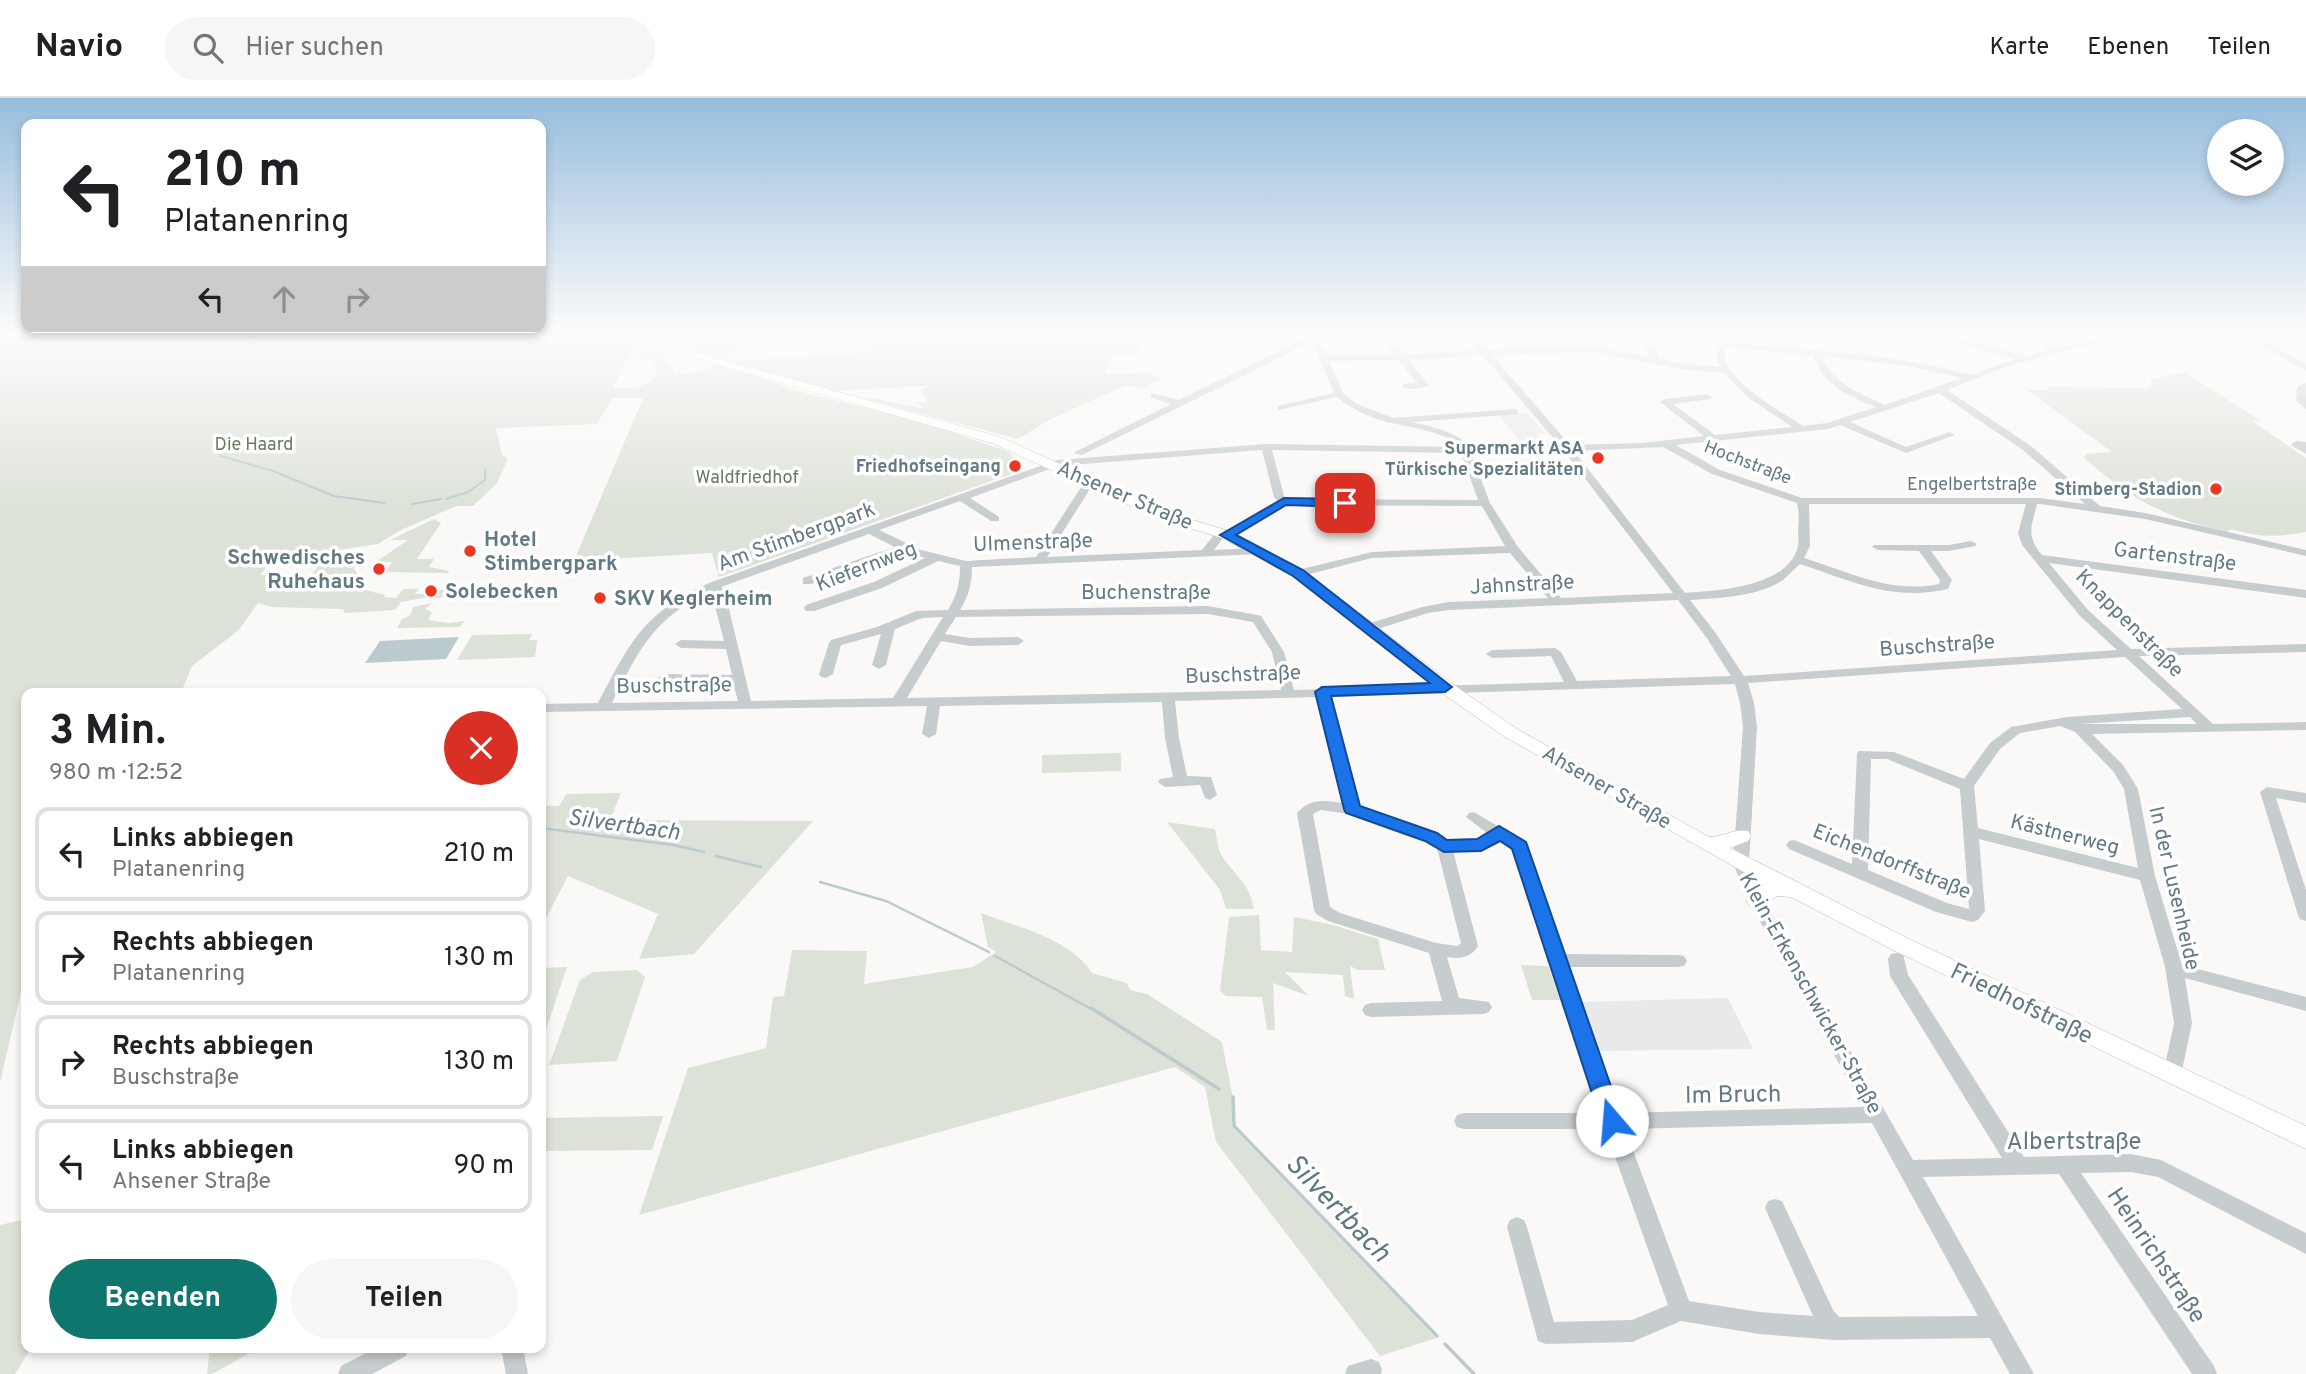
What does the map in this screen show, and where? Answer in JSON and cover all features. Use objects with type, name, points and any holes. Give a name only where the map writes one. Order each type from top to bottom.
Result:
[{"type":"main road","name":"Ahsener Straße","points":[[830,394],[988,438],[1084,478],[1162,515],[1260,551],[1298,573],[1445,687],[1511,733],[1741,863]]},
{"type":"main road","points":[[1705,843],[1722,844],[1741,836]]},
{"type":"main road","name":"Friedhofstraße","points":[[1741,863],[1900,944],[2306,1138]]},
{"type":"main road","points":[[1756,900],[1773,888],[1795,890]]},
{"type":"street","points":[[1078,453],[1198,394]]},
{"type":"street","points":[[1280,408],[1339,394],[1380,418],[1461,439],[1468,450],[1485,503],[1513,549],[1557,601]]},
{"type":"street","name":"Klein-Erkenschwicker-Straße","points":[[1520,394],[1568,449],[1711,635],[1740,680],[1750,727],[1741,863],[1756,900],[2023,1374]]},
{"type":"street","points":[[1748,394],[1801,429]]},
{"type":"street","points":[[1854,394],[1885,408]]},
{"type":"street","name":"Am Stimbergpark","points":[[603,707],[651,624],[670,607],[713,586],[1052,464],[1266,447],[1468,450],[1666,444],[1841,422],[1929,394]]},
{"type":"street","points":[[1945,394],[2026,447],[2096,508]]},
{"type":"street","points":[[1154,395],[1178,403]]},
{"type":"street","points":[[1707,397],[1665,402],[1714,439]]},
{"type":"street","points":[[1395,422],[1402,419],[1515,412]]},
{"type":"street","points":[[1841,422],[1906,450],[1950,435]]},
{"type":"street","name":"Hochstraße","points":[[1666,444],[1716,472],[1801,501],[1804,505],[1804,546],[1798,560]]},
{"type":"street","points":[[2306,445],[2296,444],[2306,451]]},
{"type":"street","points":[[1266,447],[1279,498],[1284,502]]},
{"type":"street","points":[[1038,561],[1084,478],[1078,469],[1088,461]]},
{"type":"street","points":[[961,497],[995,519]]},
{"type":"street","name":"Engelbertstraße","points":[[1801,501],[2032,501],[2145,516],[2306,553]]},
{"type":"street","name":"Knappenstraße","points":[[2032,501],[2024,533],[2028,545],[2084,613],[2210,728]]},
{"type":"street","points":[[1204,555],[1222,537],[1284,502],[1485,503]]},
{"type":"street","name":"Ulmenstraße","points":[[869,530],[904,548],[966,564],[1260,551]]},
{"type":"street","points":[[1878,547],[1949,548],[1971,544]]},
{"type":"street","points":[[807,581],[904,548]]},
{"type":"street","points":[[1681,596],[1714,595],[1752,588],[1775,580],[1798,560],[1886,589],[1905,591],[1944,586],[1946,580],[1923,548]]},
{"type":"street","points":[[1298,573],[1372,555],[1513,549]]},
{"type":"street","name":"Kiefernweg","points":[[810,608],[878,585],[928,564],[935,558]]},
{"type":"street","name":"Gartenstraße","points":[[2039,558],[2306,594]]},
{"type":"street","points":[[897,703],[953,612],[966,584],[966,564]]},
{"type":"street","points":[[713,586],[719,592],[745,704]]},
{"type":"street","name":"Jahnstraße","points":[[1368,628],[1426,610],[1449,606],[1681,596]]},
{"type":"street","name":"Buchenstraße","points":[[826,674],[835,643],[920,614],[1195,610],[1245,615],[1257,619],[1278,652],[1288,693]]},
{"type":"street","points":[[879,665],[888,627]]},
{"type":"street","points":[[937,637],[970,642],[1018,641]]},
{"type":"street","points":[[681,644],[732,645]]},
{"type":"street","name":"Buschstraße","points":[[546,708],[1168,698],[1445,687],[1740,680],[2126,653],[2306,648]]},
{"type":"street","points":[[1492,654],[1555,652],[1572,684]]},
{"type":"street","points":[[664,678],[740,679]]},
{"type":"street","points":[[1322,692],[1352,809]]},
{"type":"street","name":"Buschstraße","points":[[1168,698],[1172,738],[1181,781]]},
{"type":"street","points":[[929,734],[934,702]]},
{"type":"street","points":[[1860,872],[1864,754],[1889,755],[1967,786],[1994,746],[2016,730],[2061,722],[2191,713]]},
{"type":"street","points":[[2061,722],[2080,729],[2306,726]]},
{"type":"street","name":"In der Lusenheide","points":[[2080,729],[2118,768],[2131,789],[2147,876],[2174,969],[2183,1023],[2172,1075]]},
{"type":"street","points":[[1165,782],[1206,776],[1210,795]]},
{"type":"street","name":"Eichendorffstraße","points":[[1794,845],[1942,908],[1972,916],[1978,911],[1967,786]]},
{"type":"street","points":[[2306,798],[2267,792],[2306,915]]},
{"type":"street","points":[[1444,846],[1470,946],[1459,953],[1436,949],[1334,917],[1320,905],[1305,813],[1311,807],[1352,809],[1431,837],[1444,846],[1481,845],[1499,832]]},
{"type":"street","points":[[1474,817],[1519,846],[1612,1121],[1681,1310]]},
{"type":"street","name":"Kästnerweg","points":[[1972,832],[2147,876]]},
{"type":"street","points":[[1436,949],[1451,1002],[1460,1007]]},
{"type":"street","points":[[1896,959],[1899,976],[2019,1167]]},
{"type":"street","points":[[1559,960],[1678,961]]},
{"type":"street","points":[[2174,969],[2306,1004]]},
{"type":"street","points":[[1371,1010],[1482,1007]]},
{"type":"street","name":"Im Bruch","points":[[1464,1121],[1612,1121],[1878,1115]]},
{"type":"street","name":"Albertstraße","points":[[1908,1169],[2131,1163],[2161,1169],[2306,1244]]},
{"type":"street","name":"Heinrichstraße","points":[[2064,1166],[2206,1374]]},
{"type":"street","points":[[1775,1208],[1825,1318],[1835,1329]]},
{"type":"street","points":[[1517,1227],[1546,1333],[1632,1331],[1681,1310],[1704,1316],[1835,1329],[1997,1327]]},
{"type":"street","points":[[349,1374],[389,1353]]},
{"type":"street","points":[[513,1353],[517,1374]]},
{"type":"shaded area","points":[[1527,413],[1545,433],[1536,435],[1541,441],[1552,442],[1523,445],[1498,414]]},
{"type":"shaded area","points":[[459,637],[446,659],[365,663],[380,641]]},
{"type":"shaded area","points":[[1728,998],[1753,1049],[1597,1051],[1579,1002]]},
{"type":"green space","name":"Die Haard","points":[[0,394],[808,394],[916,420],[1009,452],[1017,462],[1009,464],[1014,473],[719,577],[712,553],[574,561],[643,398],[612,398],[597,424],[496,428],[502,455],[508,458],[497,483],[473,506],[456,506],[401,530],[378,544],[338,550],[294,564],[268,565],[260,575],[311,575],[319,565],[353,566],[359,578],[347,584],[343,590],[360,588],[363,585],[360,584],[361,580],[366,583],[365,590],[396,598],[403,589],[418,589],[415,594],[431,594],[449,587],[441,598],[401,602],[395,610],[345,613],[343,609],[271,607],[258,603],[239,630],[192,666],[183,688],[21,688],[21,992],[0,1083]]},
{"type":"green space","points":[[923,394],[1107,394],[1049,420],[1018,439],[870,400],[874,398],[924,409],[918,403],[927,402]]},
{"type":"green space","points":[[2032,394],[2218,394],[2261,421],[2252,421],[2306,458],[2306,532],[2269,536],[2231,529],[2227,532],[2167,513],[2133,495],[2083,457],[2087,454],[2112,452]]},
{"type":"green space","points":[[434,519],[441,523],[417,559],[434,559],[429,567],[449,571],[448,573],[386,572],[392,562],[376,562],[408,540],[390,540]]},
{"type":"green space","points":[[432,603],[425,609],[432,612],[428,620],[449,623],[465,621],[459,627],[397,628],[402,619],[411,615],[413,607]]},
{"type":"green space","points":[[532,634],[529,640],[537,640],[535,657],[457,660],[472,635]]},
{"type":"green space","points":[[1121,753],[1121,771],[1042,773],[1042,755]]},
{"type":"green space","points":[[621,793],[610,820],[813,821],[694,954],[639,959],[658,914],[568,876],[546,918],[546,806],[559,806],[566,794]]},
{"type":"green space","points":[[1167,822],[1215,829],[1220,853],[1245,886],[1254,909],[1226,909],[1220,890]]},
{"type":"green space","points":[[981,913],[1057,943],[1071,951],[1092,973],[1127,983],[1130,990],[1147,994],[1222,1042],[1233,1099],[1232,1127],[1436,1338],[1380,1356],[1216,1142],[1205,1087],[1175,1067],[639,1215],[688,1068],[766,1048],[773,997],[784,996],[792,950],[867,951],[864,984],[973,967],[996,952],[988,947]]},
{"type":"green space","points":[[1259,915],[1261,950],[1292,952],[1294,917],[1333,925],[1378,939],[1385,970],[1358,970],[1350,966],[1354,999],[1345,996],[1343,975],[1285,972],[1309,996],[1273,983],[1275,1030],[1267,1030],[1262,997],[1226,996],[1220,991],[1229,917]]},
{"type":"green space","points":[[1521,965],[1548,966],[1560,1000],[1532,1000]]},
{"type":"green space","points":[[567,967],[546,1030],[546,968]]},
{"type":"green space","points":[[637,970],[645,977],[617,1061],[549,1065],[580,980],[593,972]]},
{"type":"green space","points":[[663,1116],[652,1150],[546,1151],[546,1118]]},
{"type":"green space","points":[[21,1220],[21,1353],[28,1353],[15,1374],[0,1374],[0,1225]]},
{"type":"green space","points":[[209,1353],[250,1353],[212,1374],[207,1374]]},
{"type":"waterway","points":[[218,452],[221,456],[273,471],[334,496],[384,503]]},
{"type":"waterway","points":[[446,499],[468,492],[485,480],[485,470]]},
{"type":"waterway","points":[[412,504],[441,499]]},
{"type":"waterway","name":"Silvertbach","points":[[546,829],[673,845],[704,852]]},
{"type":"waterway","name":"Silvertbach","points":[[716,856],[761,867]]},
{"type":"waterway","name":"Silvertbach","points":[[820,882],[886,901],[989,952]]},
{"type":"waterway","name":"Silvertbach","points":[[995,956],[1093,1010]]},
{"type":"waterway","name":"Silvertbach","points":[[1091,1008],[1219,1089]]},
{"type":"waterway","name":"Silvertbach","points":[[1233,1097],[1234,1126],[1437,1336]]},
{"type":"waterway","name":"Silvertbach","points":[[1445,1344],[1474,1374]]},
{"type":"place","name":"Supermarkt ASA Türkische Spezialitäten","points":[[1598,458]]},
{"type":"place","name":"Friedhofseingang","points":[[1015,466]]},
{"type":"place","name":"Stimberg-Stadion","points":[[2216,489]]},
{"type":"place","name":"Hotel Stimbergpark","points":[[470,551]]},
{"type":"place","name":"Schwedisches Ruhehaus","points":[[379,569]]},
{"type":"place","name":"Solebecken","points":[[431,591]]},
{"type":"place","name":"SKV Keglerheim","points":[[600,598]]},
{"type":"route","points":[[1345,503],[1284,502],[1227,535],[1298,573],[1445,687],[1322,692],[1352,809],[1431,837],[1444,846],[1481,845],[1499,832],[1519,846],[1612,1121]]},
{"type":"park label","name":"Waldfriedhof","points":[[747,477]]}]
